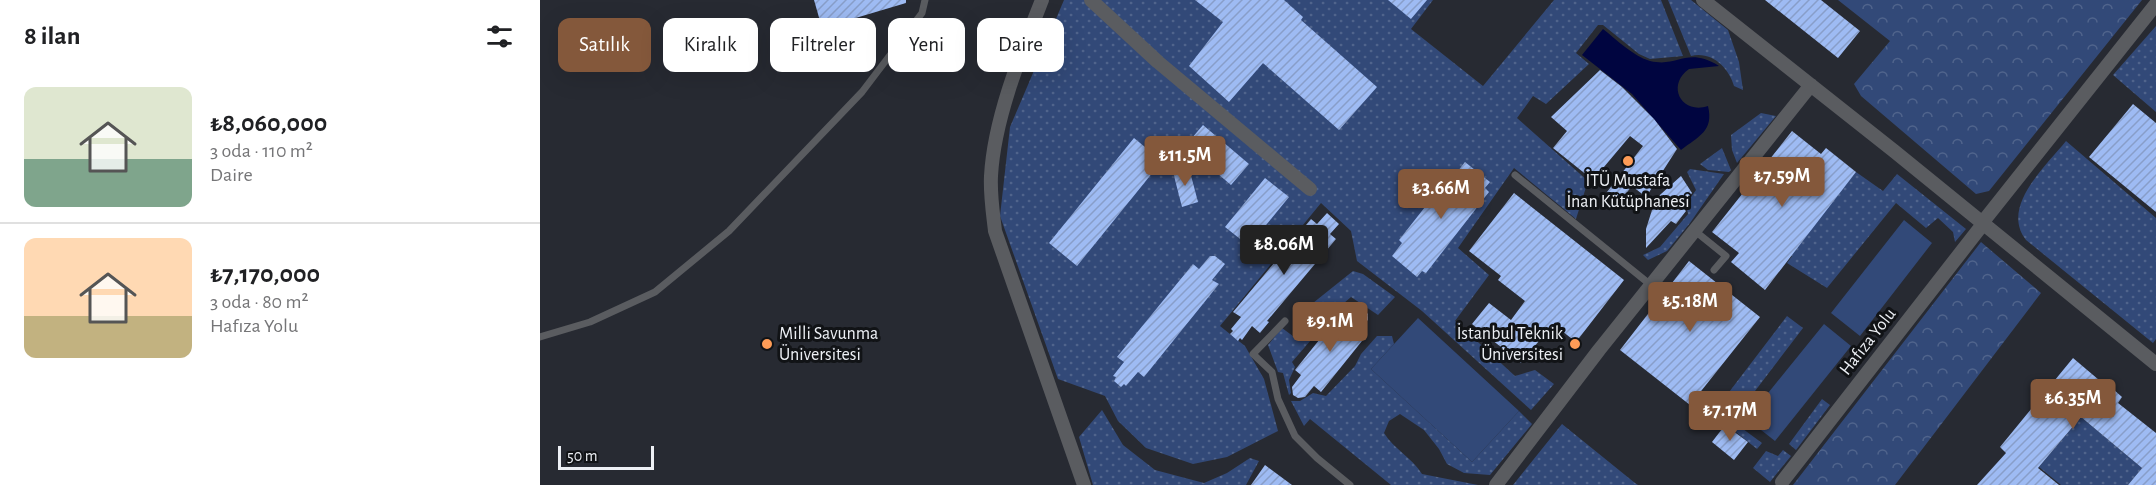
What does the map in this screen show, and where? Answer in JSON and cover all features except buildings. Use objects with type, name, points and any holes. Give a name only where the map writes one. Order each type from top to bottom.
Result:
[{"type":"street","points":[[1042,0],[1025,44],[995,143],[991,197],[995,231],[1083,485]]},
{"type":"street","points":[[1091,0],[1158,62],[1310,189]]},
{"type":"street","points":[[1703,0],[2156,364]]},
{"type":"street","name":"Hafıza Yolu","points":[[1782,482],[1982,223],[2156,4]]},
{"type":"street","points":[[1496,485],[1599,350],[1811,85]]},
{"type":"lane","points":[[540,337],[590,322],[655,291],[729,231],[862,92],[922,13],[926,0]]},
{"type":"lane","points":[[1515,175],[1652,286]]},
{"type":"lane","points":[[1695,231],[1726,256],[1714,270]]},
{"type":"lane","points":[[1285,321],[1253,354],[1272,372],[1278,399],[1295,436],[1350,485]]},
{"type":"green space","points":[[1064,0],[1433,0],[1411,29],[1483,86],[1554,0],[1661,0],[1683,56],[1650,59],[1639,54],[1603,25],[1598,25],[1576,53],[1589,64],[1546,104],[1533,96],[1517,118],[1588,181],[1576,219],[1514,168],[1458,248],[1489,275],[1455,321],[1515,376],[1535,370],[1554,384],[1531,410],[1422,311],[1357,261],[1351,231],[1321,203],[1220,326],[1245,346],[1264,379],[1278,431],[1227,457],[1193,464],[1146,448],[1118,421],[1105,396],[1058,379],[1000,216],[1010,127],[1033,72],[1064,72],[1064,18],[1056,18]]},
{"type":"green space","points":[[1668,0],[1691,0],[1728,30],[1739,62],[1743,90],[1734,86],[1724,67],[1718,62],[1706,56],[1691,56]]},
{"type":"green space","points":[[1838,0],[2142,0],[1989,191],[1976,194],[1861,96],[1854,84],[1890,41]]},
{"type":"green space","points":[[2156,26],[2156,112],[2113,75]]},
{"type":"green space","points":[[1761,113],[1776,116],[1737,163],[1732,150],[1731,135]]},
{"type":"green space","points":[[2066,141],[2156,218],[2156,339],[2153,343],[2026,240],[2019,227],[2018,214],[2029,188]]},
{"type":"green space","points":[[1722,148],[1731,170],[1729,172],[1708,170],[1700,164]]},
{"type":"green space","points":[[1690,169],[1724,174],[1690,223],[1667,251],[1648,260],[1643,255],[1660,247],[1688,214],[1686,204],[1696,190],[1687,172]]},
{"type":"green space","points":[[1856,172],[1883,191],[1897,174],[1966,229],[1955,242],[1953,232],[1938,218],[1926,228],[1896,203],[1827,288],[1787,263],[1792,256],[1786,251],[1831,203]]},
{"type":"green space","points":[[1904,220],[1932,243],[1860,336],[1831,313]]},
{"type":"green space","points":[[1981,242],[2041,293],[1895,485],[1793,485]]},
{"type":"green space","points":[[1353,271],[1363,274],[1395,297],[1378,315],[1351,297],[1322,322],[1308,307]]},
{"type":"green space","points":[[1787,316],[1803,328],[1739,412],[1723,400]]},
{"type":"green space","points":[[1418,318],[1519,411],[1472,462],[1371,369]]},
{"type":"green space","points":[[1824,324],[1851,346],[1775,441],[1747,419]]},
{"type":"green space","points":[[1282,328],[1297,339],[1305,333],[1311,340],[1292,362],[1295,367],[1289,380],[1291,393],[1289,395],[1283,373],[1278,372],[1268,345]]},
{"type":"green space","points":[[1377,336],[1392,336],[1394,344],[1371,369],[1472,462],[1519,411],[1532,424],[1490,475],[1464,473],[1447,464],[1424,430],[1400,414],[1389,421],[1384,433],[1422,474],[1478,485],[1391,485],[1310,419],[1304,426],[1291,401],[1300,401],[1313,393],[1326,396],[1355,366],[1361,354]]},
{"type":"green space","points":[[1822,399],[1830,405],[1796,450],[1789,444]]},
{"type":"green space","points":[[1716,409],[1762,443],[1757,449],[1712,413]]},
{"type":"green space","points":[[1102,410],[1123,445],[1155,470],[1204,483],[1227,473],[1250,458],[1259,461],[1246,485],[1093,485],[1079,437]]},
{"type":"green space","points":[[2081,417],[2142,468],[2128,485],[2061,485],[2039,467]]},
{"type":"green space","points":[[1562,424],[1635,483],[1638,485],[1513,485]]},
{"type":"green space","points":[[1783,450],[1791,456],[1770,482],[1753,468],[1766,451],[1778,456]]},
{"type":"shaded area","points":[[1603,29],[1631,52],[1650,61],[1668,62],[1690,57],[1708,60],[1719,66],[1689,69],[1678,83],[1680,97],[1684,102],[1698,108],[1708,106],[1709,121],[1699,137],[1681,150],[1632,94],[1582,55]]},
{"type":"place","name":"İTÜ Mustafa İnan Kütüphanesi","points":[[1628,161]]},
{"type":"place","name":"Milli Savunma Üniversitesi","points":[[767,344]]},
{"type":"place","name":"İstanbul Teknik Üniversitesi","points":[[1575,344]]}]
